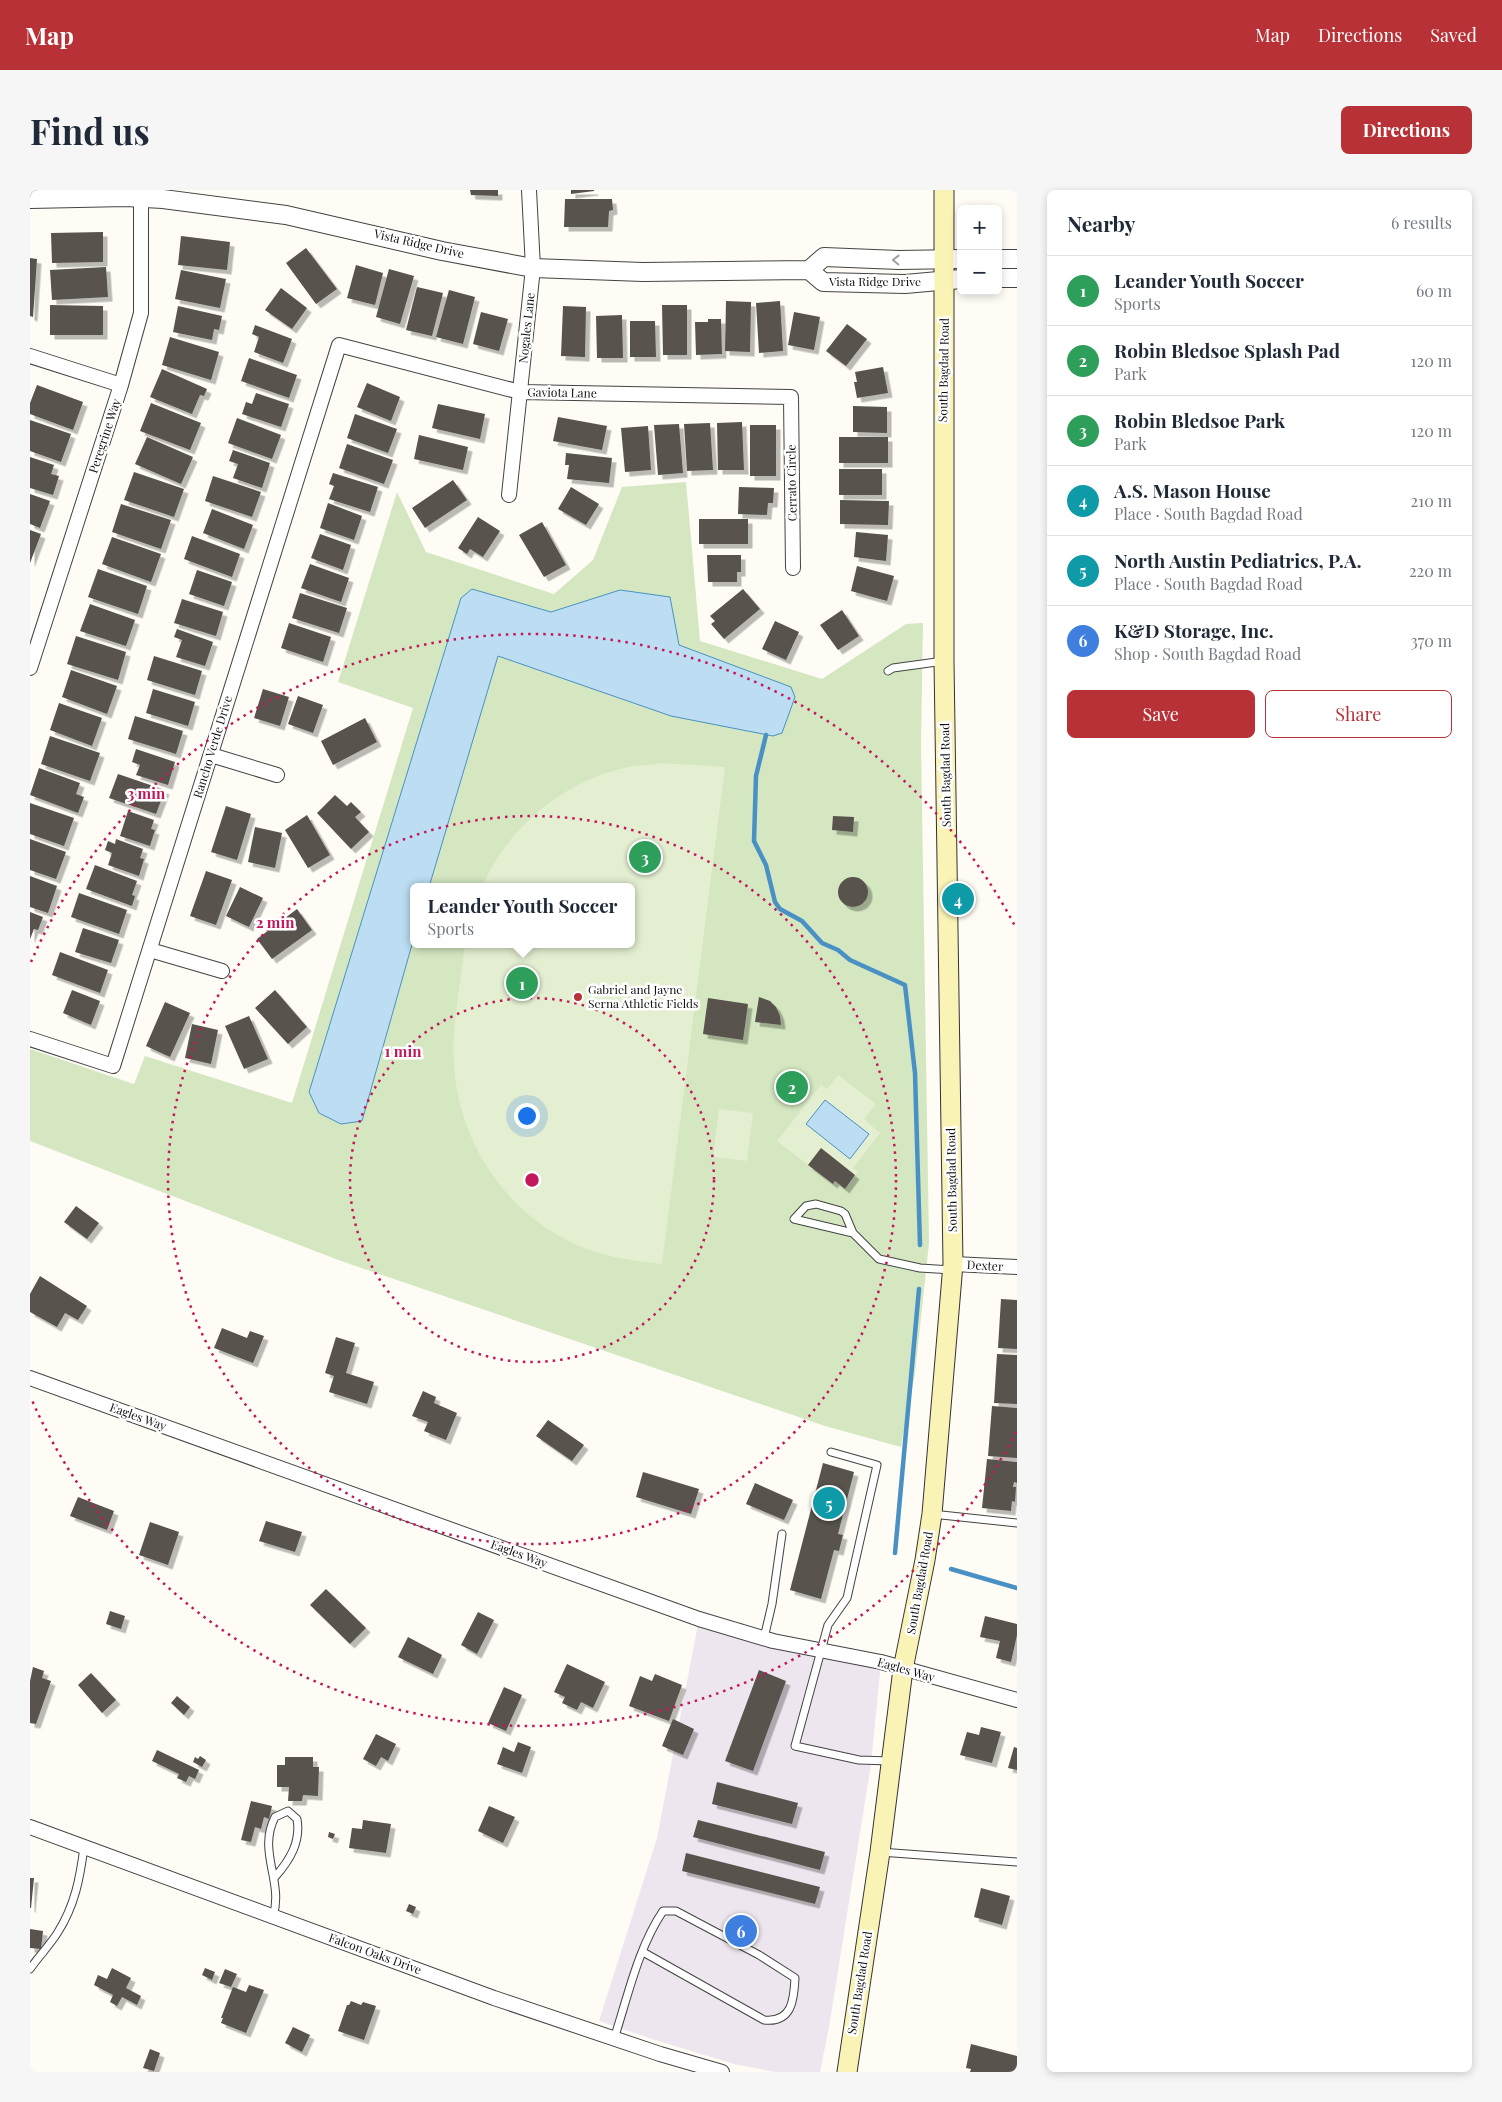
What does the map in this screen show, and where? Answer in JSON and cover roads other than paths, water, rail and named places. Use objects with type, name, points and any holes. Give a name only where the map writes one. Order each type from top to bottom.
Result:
[{"type":"main road","points":[[944,190],[953,259]]},
{"type":"main road","name":"South Bagdad Road","points":[[847,2072],[880,1852],[903,1670],[925,1560],[932,1514],[952,1267],[944,661],[943,375],[953,280],[953,259]]},
{"type":"street","name":"Nogales Lane","points":[[509,495],[533,268],[529,190]]},
{"type":"street","name":"Vista Ridge Drive","points":[[33,196],[163,199],[286,215],[442,251],[533,268],[643,272],[809,270],[824,258],[953,259]]},
{"type":"street","name":"Peregrine Way","points":[[30,668],[121,385],[140,313],[141,198]]},
{"type":"street","points":[[1002,259],[1017,259]]},
{"type":"street","name":"Vista Ridge Drive","points":[[809,270],[823,282],[906,284],[953,280]]},
{"type":"street","points":[[1002,278],[1017,278]]},
{"type":"street","name":"Gaviota Lane","points":[[339,345],[520,392],[791,397]]},
{"type":"street","name":"Rancho Verde Drive","points":[[30,1039],[113,1066],[339,345]]},
{"type":"street","points":[[30,356],[121,385]]},
{"type":"street","name":"Cerrato Circle","points":[[791,397],[793,568]]},
{"type":"street","points":[[211,755],[277,775]]},
{"type":"street","points":[[150,950],[222,971]]},
{"type":"street","name":"Dexter","points":[[952,1267],[1017,1268]]},
{"type":"street","name":"Eagles Way","points":[[30,1378],[699,1619],[764,1638],[881,1662],[903,1670],[1017,1700]]},
{"type":"street","name":"Falcon Oaks Drive","points":[[30,1827],[473,1990],[614,2039],[722,2072]]},
{"type":"lane","points":[[888,671],[892,668],[944,661]]},
{"type":"lane","points":[[853,1233],[794,1219],[806,1206],[816,1204],[840,1211],[845,1214],[853,1233],[878,1259],[920,1268],[952,1267]]},
{"type":"lane","points":[[831,1452],[877,1465],[846,1598],[828,1625],[795,1746],[859,1760],[892,1761]]},
{"type":"lane","points":[[932,1514],[1017,1523]]},
{"type":"lane","points":[[764,1638],[772,1604],[782,1534]]},
{"type":"lane","points":[[273,1917],[277,1905],[275,1877],[270,1866],[267,1843],[268,1834],[275,1817],[288,1811],[296,1819],[299,1829],[298,1839],[288,1860],[275,1877]]},
{"type":"lane","points":[[30,1969],[58,1932],[72,1907],[80,1878],[84,1847]]},
{"type":"lane","points":[[880,1852],[1017,1862]]},
{"type":"lane","points":[[614,2039],[643,1952],[651,1929],[663,1911],[676,1911],[759,1955],[795,1978],[795,1991],[791,2008],[784,2016],[774,2021],[764,2020],[643,1952]]},
{"type":"water","points":[[472,589],[551,612],[620,590],[670,597],[679,645],[791,687],[795,697],[782,733],[773,736],[671,716],[498,656],[430,883],[410,883],[411,948],[362,1121],[341,1124],[319,1113],[309,1092],[461,598]]},
{"type":"water","points":[[825,1100],[869,1134],[850,1159],[806,1124]]},
{"type":"waterway","points":[[766,735],[756,776],[754,841],[766,865],[775,902],[780,909],[802,921],[822,943],[838,950],[850,960],[905,985],[915,1073],[920,1245]]},
{"type":"waterway","points":[[895,1553],[919,1289]]},
{"type":"waterway","points":[[951,1569],[1017,1588]]},
{"type":"place","name":"Robin Bledsoe Park","points":[[645,857]]},
{"type":"place","name":"A.S. Mason House","points":[[958,899]]},
{"type":"place","name":"Leander Youth Soccer","points":[[522,983]]},
{"type":"place","name":"Gabriel and Jayne Serna Athletic Fields","points":[[578,997]]},
{"type":"place","name":"Robin Bledsoe Splash Pad","points":[[792,1087]]},
{"type":"place","name":"North Austin Pediatrics, P.A.","points":[[829,1503]]},
{"type":"place","name":"K&D Storage, Inc.","points":[[741,1931]]}]
